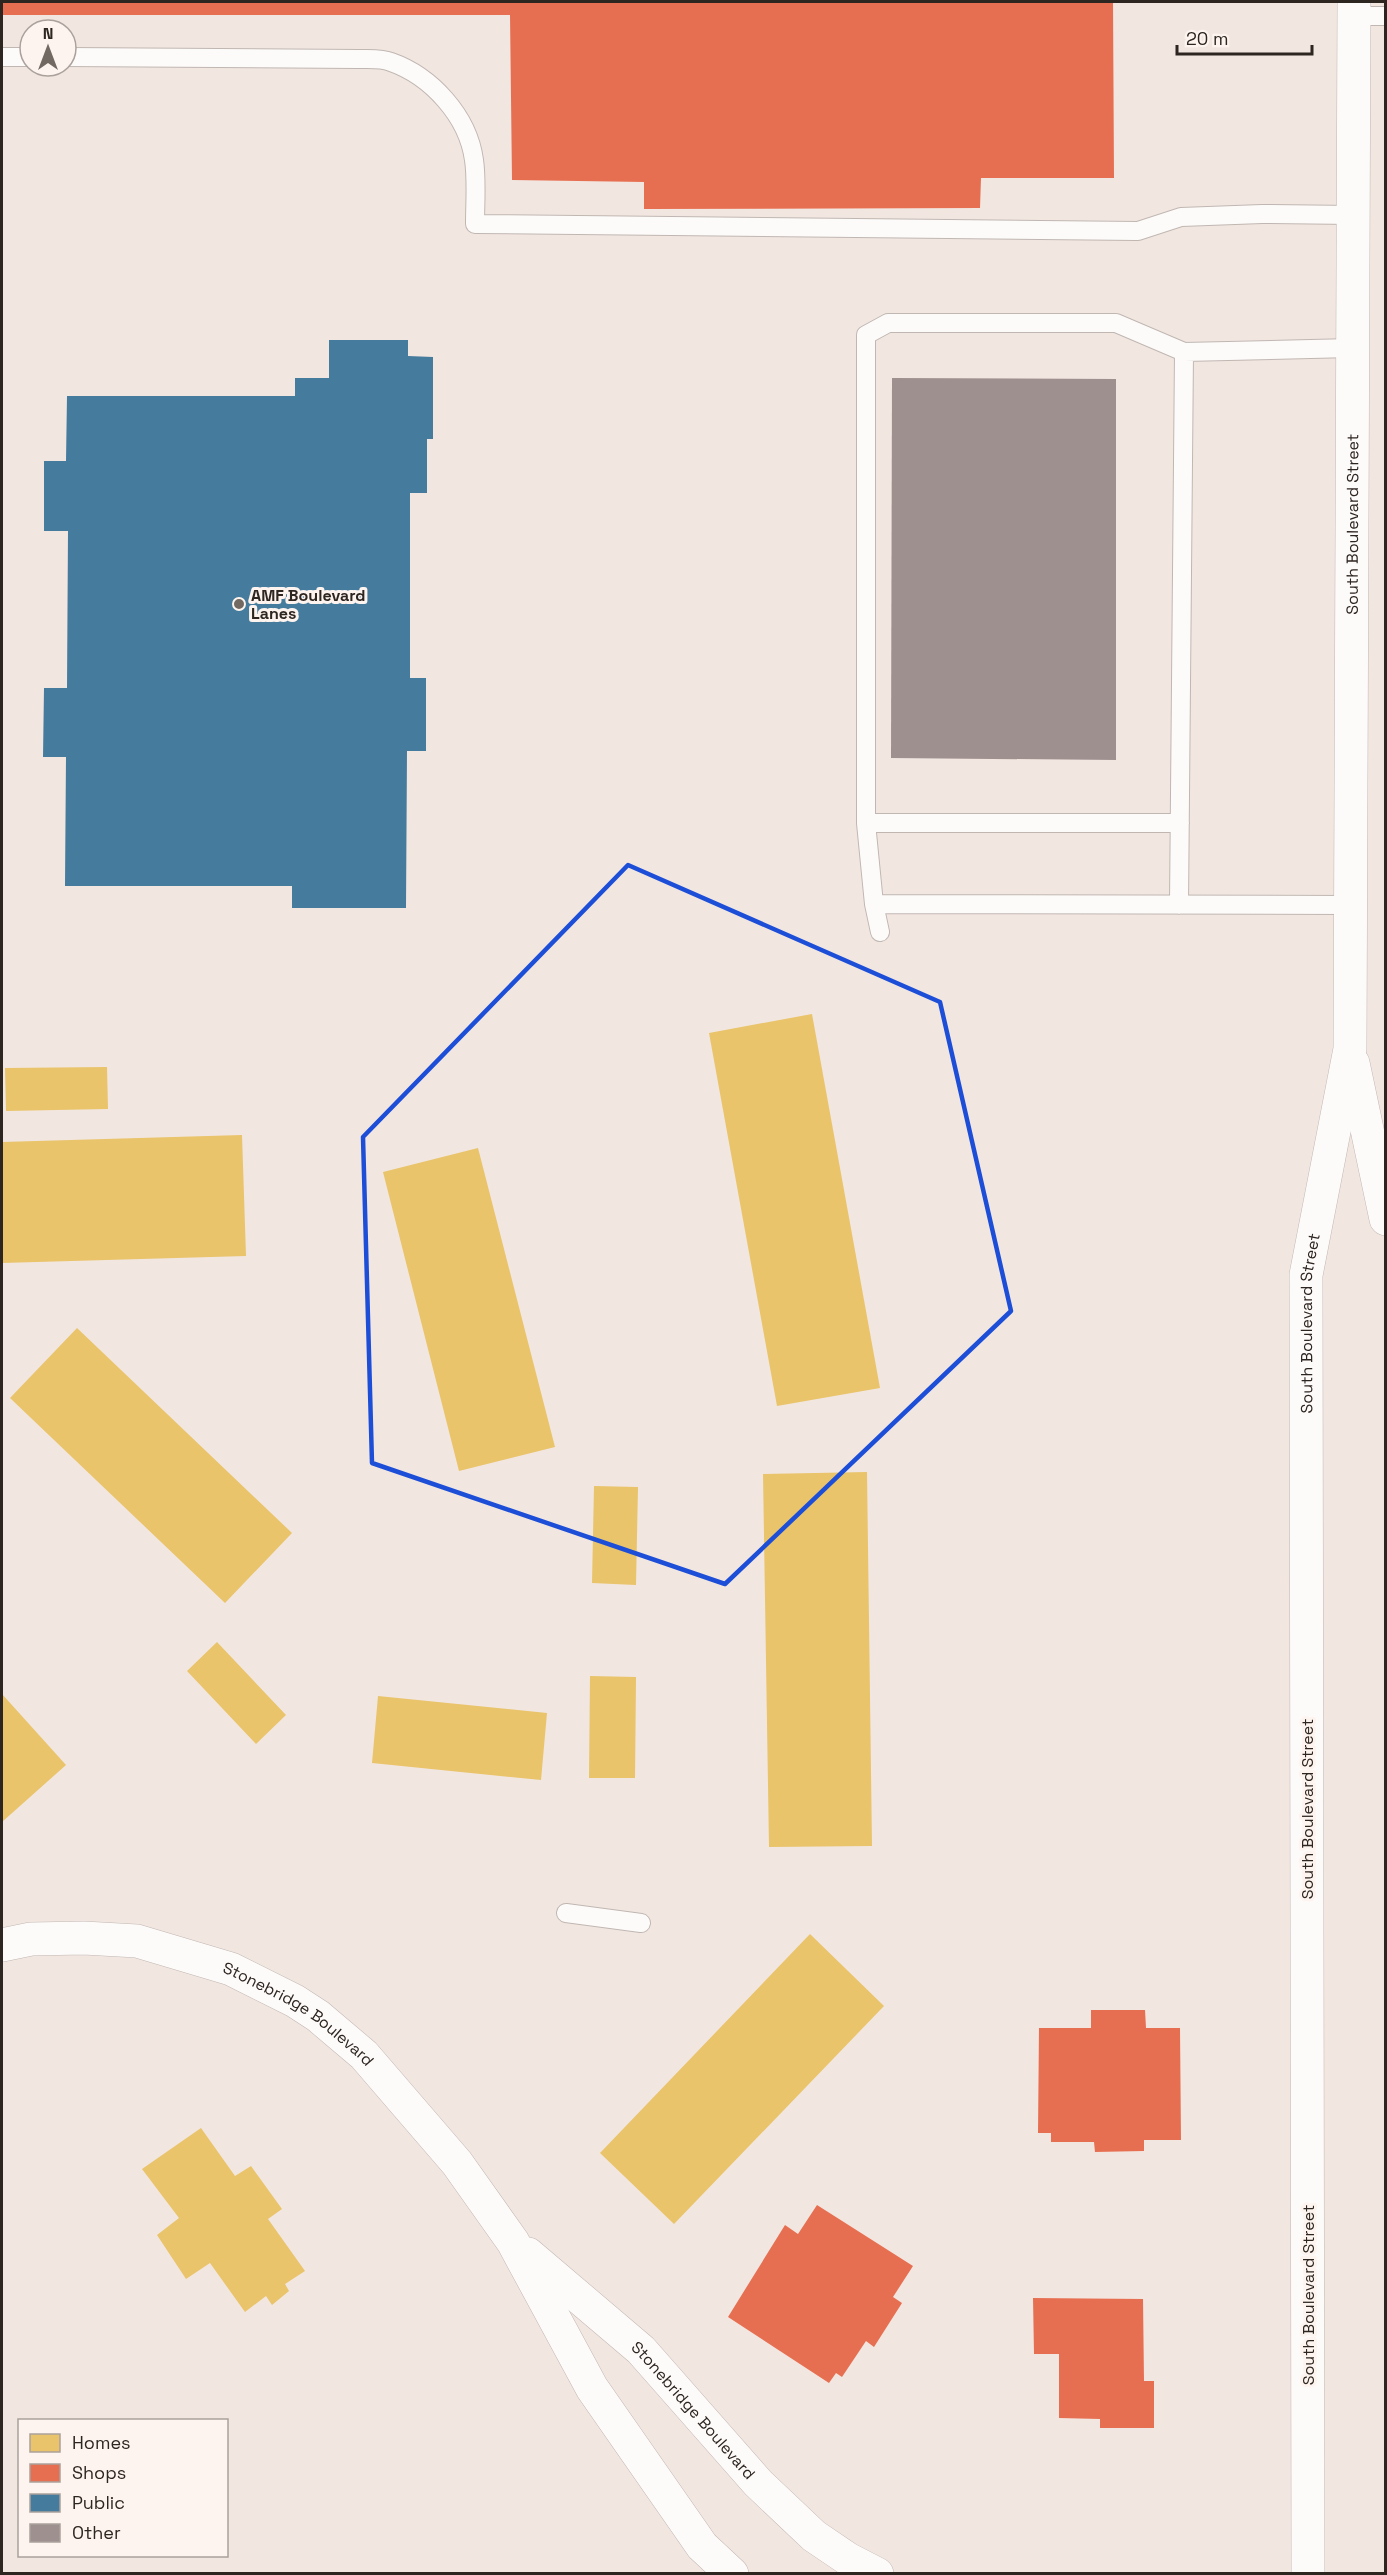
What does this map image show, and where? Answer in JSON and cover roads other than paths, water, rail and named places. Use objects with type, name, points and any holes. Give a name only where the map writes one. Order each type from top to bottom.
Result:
[{"type":"main road","name":"South Boulevard Street","points":[[1308,2574],[1306,1275],[1350,1049],[1354,9]]},
{"type":"main road","name":"South Boulevard Street","points":[[1350,1049],[1386,1219]]},
{"type":"main road","name":"Stonebridge Boulevard","points":[[2,1945],[31,1939],[84,1938],[137,1941],[231,1969],[295,2001],[318,2016],[364,2055],[457,2163],[513,2242],[592,2388],[702,2546],[732,2574]]},
{"type":"main road","name":"Stonebridge Boulevard","points":[[513,2242],[641,2350],[758,2482],[814,2536],[848,2559],[877,2574]]},
{"type":"lane","points":[[1354,9],[1386,16]]},
{"type":"lane","points":[[2,57],[18,57]]},
{"type":"lane","points":[[78,57],[359,58],[389,61],[417,75],[437,90],[455,112],[463,127],[474,159],[475,224],[1138,231],[1181,217],[1262,214],[1353,215]]},
{"type":"lane","points":[[880,932],[874,904],[866,823],[866,335],[888,323],[1116,323],[1184,352],[1352,348]]},
{"type":"lane","points":[[1179,904],[1184,352]]},
{"type":"lane","points":[[866,823],[1180,823]]},
{"type":"lane","points":[[874,904],[1350,904]]},
{"type":"lane","points":[[566,1913],[641,1923]]},
{"type":"place","name":"AMF Boulevard Lanes","points":[[239,604]]}]
